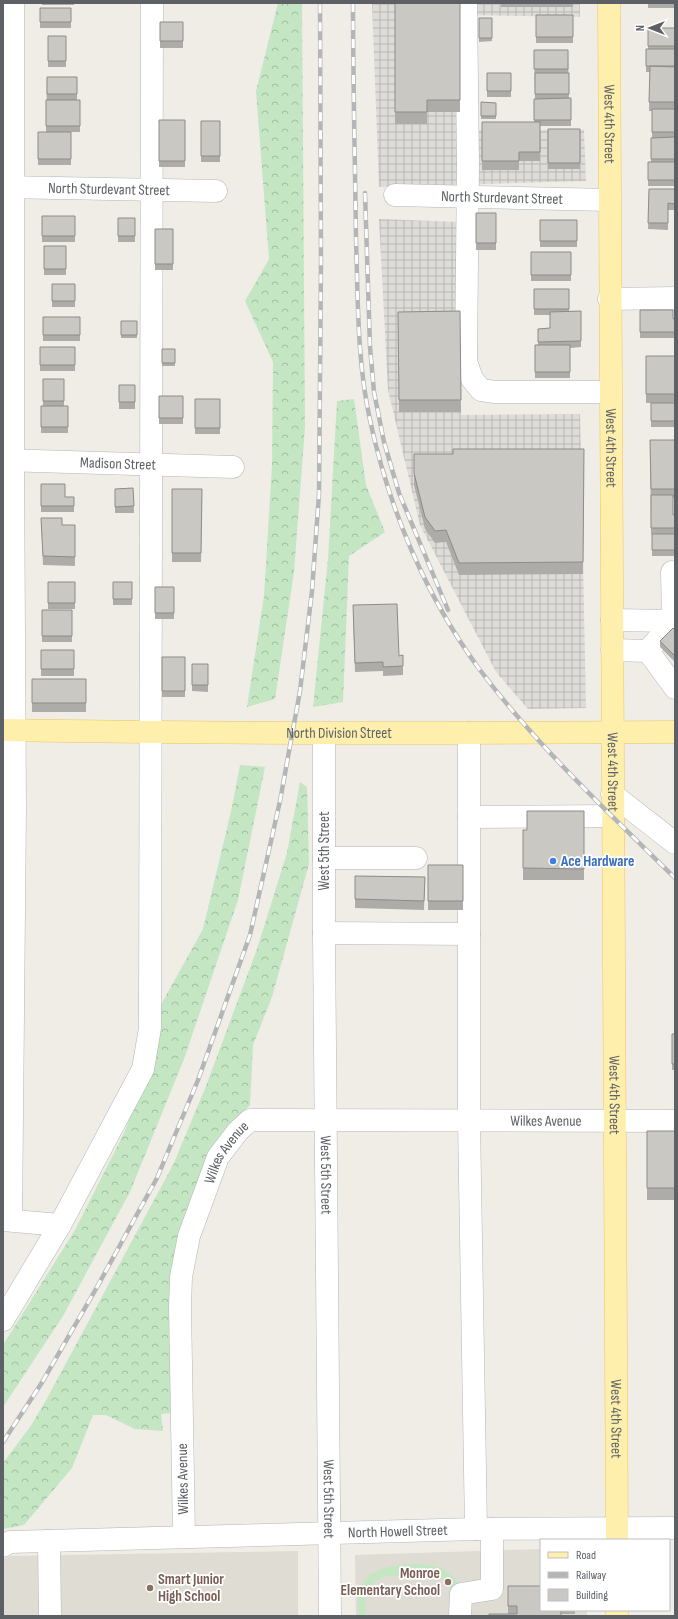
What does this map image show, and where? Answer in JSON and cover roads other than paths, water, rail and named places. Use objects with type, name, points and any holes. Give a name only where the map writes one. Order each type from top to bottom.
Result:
[{"type":"main road","name":"West 4th Street","points":[[608,3],[617,1534]]},
{"type":"main road","name":"North Division Street","points":[[9,730],[324,734],[675,732]]},
{"type":"street","points":[[13,3],[8,187],[8,460],[9,730],[15,818],[7,1220],[60,1225]]},
{"type":"street","points":[[3,1320],[60,1225],[143,1069],[150,1028],[152,3]]},
{"type":"street","points":[[466,3],[466,361],[472,379],[481,390],[495,392],[610,392]]},
{"type":"street","name":"North Sturdevant Street","points":[[8,187],[216,191]]},
{"type":"street","name":"North Sturdevant Street","points":[[395,195],[609,200]]},
{"type":"street","points":[[609,299],[675,298]]},
{"type":"street","name":"Madison Street","points":[[8,460],[151,463],[233,467]]},
{"type":"street","points":[[648,650],[674,622],[672,572]]},
{"type":"street","points":[[612,620],[674,622]]},
{"type":"street","points":[[612,650],[648,650],[666,664],[675,688]]},
{"type":"street","points":[[460,1616],[461,1594],[492,1589],[484,1529],[469,1121],[469,733]]},
{"type":"street","name":"West 5th Street","points":[[324,734],[324,933],[330,1616]]},
{"type":"street","points":[[612,794],[675,843]]},
{"type":"street","points":[[469,817],[612,816]]},
{"type":"street","points":[[324,858],[416,858]]},
{"type":"street","points":[[324,933],[469,934]]},
{"type":"street","name":"Wilkes Avenue","points":[[184,1536],[180,1307],[181,1277],[189,1236],[218,1157],[238,1131],[250,1120],[675,1122]]},
{"type":"street","name":"North Howell Street","points":[[3,1546],[10,1542],[330,1532],[484,1529],[617,1534],[675,1528]]},
{"type":"street","points":[[49,1541],[50,1616]]},
{"type":"railway","points":[[3,1442],[41,1384],[97,1287],[157,1178],[198,1080],[250,935],[280,801],[300,691],[312,591],[319,494],[321,264],[320,3]]},
{"type":"railway","points":[[353,3],[356,239],[360,353],[370,420],[378,453],[399,519],[426,582],[443,613],[480,670],[549,752],[598,803],[675,878]]},
{"type":"railway","points":[[365,193],[370,347],[374,392],[384,442],[399,493],[448,610]]},
{"type":"place","name":"Ace Hardware","points":[[553,861]]},
{"type":"place","name":"Monroe Elementary School","points":[[448,1582]]},
{"type":"place","name":"Smart Junior High School","points":[[150,1588]]}]
